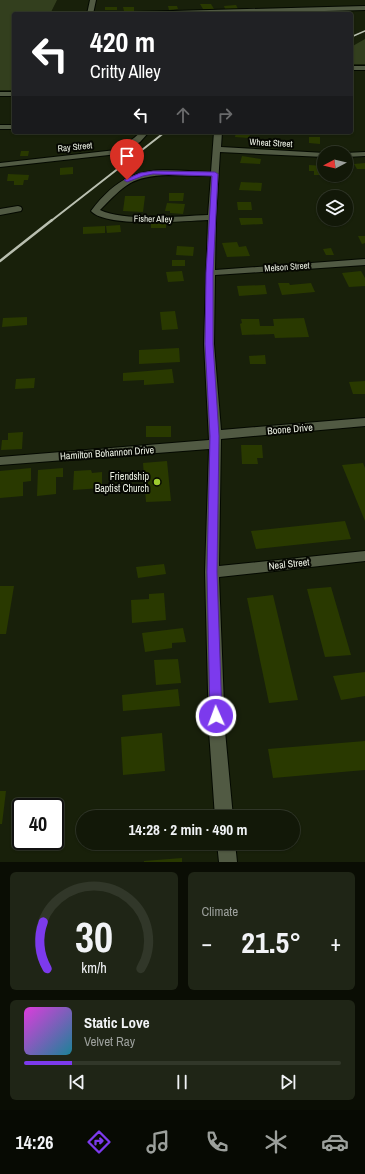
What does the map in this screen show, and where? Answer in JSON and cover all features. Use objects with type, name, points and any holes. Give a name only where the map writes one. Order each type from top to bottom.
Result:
[{"type":"street","points":[[90,12],[93,0]]},
{"type":"street","points":[[192,12],[365,8]]},
{"type":"street","points":[[353,68],[365,68]]},
{"type":"street","points":[[0,94],[12,94]]},
{"type":"street","points":[[0,127],[12,127]]},
{"type":"street","name":"Ray Street","points":[[0,165],[118,152],[137,140],[143,134]]},
{"type":"street","points":[[218,134],[212,217],[209,344],[215,440],[212,572],[217,731],[223,810]]},
{"type":"street","name":"Wheat Street","points":[[217,149],[270,154],[317,155]]},
{"type":"street","points":[[353,155],[365,154]]},
{"type":"street","name":"Fisher Alley","points":[[212,217],[130,219],[104,216],[96,211],[127,180],[142,175],[153,173],[215,174]]},
{"type":"street","points":[[0,212],[18,209]]},
{"type":"street","name":"Melson Street","points":[[210,273],[365,262]]},
{"type":"street","name":"Boone Drive","points":[[215,440],[365,422]]},
{"type":"street","name":"Hamilton Bohannon Drive","points":[[0,461],[215,440]]},
{"type":"street","name":"Neal Street","points":[[212,572],[365,556]]},
{"type":"street","points":[[227,850],[228,862]]},
{"type":"green space","points":[[0,0],[57,0],[51,12],[12,12],[12,90],[0,90]]},
{"type":"green space","points":[[365,39],[365,64],[353,64],[353,46]]},
{"type":"building","points":[[200,4],[211,4],[214,9],[203,9]]},
{"type":"building","points":[[236,5],[238,9],[225,9],[224,6]]},
{"type":"building","points":[[168,6],[177,6],[178,9],[169,10]]},
{"type":"building","points":[[105,7],[117,7],[117,10],[105,10]]},
{"type":"building","points":[[123,7],[134,7],[134,11],[124,11]]},
{"type":"building","points":[[236,134],[250,134],[249,138],[235,137]]},
{"type":"building","points":[[309,137],[320,137],[320,144],[309,143]]},
{"type":"building","points":[[81,143],[81,150],[71,150],[71,144]]},
{"type":"building","points":[[21,151],[29,151],[28,156],[20,156]]},
{"type":"building","points":[[242,156],[261,159],[260,164],[240,163]]},
{"type":"building","points":[[365,163],[365,169],[357,169],[354,164]]},
{"type":"building","points":[[309,165],[317,166],[317,175],[314,175],[314,171],[309,171]]},
{"type":"building","points":[[73,167],[73,174],[60,175],[60,168]]},
{"type":"building","points":[[8,174],[29,175],[28,180],[24,180],[23,185],[14,185],[14,181],[7,181]]},
{"type":"building","points":[[241,182],[262,183],[261,191],[239,190]]},
{"type":"building","points":[[169,193],[184,193],[183,201],[169,201]]},
{"type":"building","points":[[125,196],[145,196],[143,212],[123,211]]},
{"type":"building","points":[[237,202],[251,202],[252,210],[238,210]]},
{"type":"building","points":[[167,203],[185,204],[183,214],[165,211]]},
{"type":"building","points":[[239,218],[262,218],[263,224],[241,225]]},
{"type":"building","points":[[166,222],[166,228],[151,228],[151,223]]},
{"type":"building","points":[[120,225],[121,232],[107,233],[106,226]]},
{"type":"building","points":[[105,226],[105,233],[83,234],[83,227]]},
{"type":"building","points":[[358,236],[365,236],[365,243],[362,244]]},
{"type":"building","points":[[237,242],[239,247],[246,246],[250,256],[227,257],[222,243]]},
{"type":"building","points":[[177,246],[194,247],[193,256],[176,255]]},
{"type":"building","points":[[331,248],[334,255],[326,255],[323,249]]},
{"type":"building","points":[[172,260],[185,260],[185,266],[172,266]]},
{"type":"building","points":[[182,271],[184,281],[168,282],[166,272]]},
{"type":"building","points":[[361,271],[365,278],[365,286],[349,287],[342,273]]},
{"type":"building","points":[[278,283],[289,283],[290,285],[311,283],[315,292],[282,295]]},
{"type":"building","points":[[265,285],[267,294],[239,296],[237,286]]},
{"type":"building","points":[[175,311],[178,329],[162,330],[160,312]]},
{"type":"building","points":[[27,317],[27,325],[2,327],[3,318]]},
{"type":"building","points":[[304,318],[309,337],[275,338],[274,334],[242,335],[240,324],[242,323],[241,319],[259,319],[260,326],[274,326],[273,319]]},
{"type":"building","points":[[179,348],[180,362],[139,364],[139,350]]},
{"type":"building","points":[[265,355],[266,364],[250,364],[249,356]]},
{"type":"building","points":[[172,369],[174,383],[144,385],[144,380],[123,381],[123,373]]},
{"type":"building","points":[[35,378],[34,388],[15,389],[16,379]]},
{"type":"building","points":[[365,381],[365,394],[353,394],[349,382]]},
{"type":"building","points":[[146,426],[171,426],[171,437],[146,437]]},
{"type":"building","points":[[23,432],[22,449],[1,450],[2,440],[8,440],[8,433]]},
{"type":"building","points":[[241,445],[262,445],[263,458],[257,458],[258,464],[242,464]]},
{"type":"building","name":"Friendship Baptist Church","points":[[167,461],[171,501],[146,502],[143,463]]},
{"type":"building","points":[[363,463],[365,468],[365,521],[342,465]]},
{"type":"building","points":[[31,468],[31,481],[23,482],[23,496],[0,498],[0,471]]},
{"type":"building","points":[[63,468],[63,477],[56,477],[56,494],[37,496],[38,470]]},
{"type":"building","points":[[91,470],[92,473],[102,472],[102,488],[73,490],[74,471]]},
{"type":"building","points":[[345,521],[351,539],[256,549],[251,531]]},
{"type":"building","points":[[164,564],[166,574],[138,578],[136,567]]},
{"type":"building","points":[[0,586],[14,586],[6,634],[0,634]]},
{"type":"building","points":[[331,587],[351,655],[325,657],[307,589]]},
{"type":"building","points":[[164,593],[166,620],[132,623],[131,600],[149,599],[149,594]]},
{"type":"building","points":[[273,595],[298,700],[269,703],[247,598]]},
{"type":"building","points":[[183,628],[186,642],[172,643],[172,648],[145,652],[142,633]]},
{"type":"building","points":[[178,659],[181,683],[156,685],[154,660]]},
{"type":"building","points":[[365,672],[365,696],[341,700],[333,676]]},
{"type":"building","points":[[178,689],[180,706],[123,711],[122,695]]},
{"type":"building","points":[[162,733],[165,771],[123,775],[121,737]]},
{"type":"building","points":[[365,741],[365,770],[273,778],[268,749]]},
{"type":"building","points":[[0,791],[6,791],[2,824],[0,824]]},
{"type":"building","points":[[182,858],[182,862],[144,862],[144,861]]},
{"type":"railway","points":[[353,36],[365,31]]},
{"type":"railway","points":[[51,221],[162,134]]},
{"type":"railway","points":[[0,261],[52,220]]},
{"type":"place","name":"Friendship Baptist Church","points":[[157,482]]},
{"type":"route","points":[[127,180],[153,173],[215,174],[210,273],[209,344],[215,436],[212,572],[216,716]]}]
